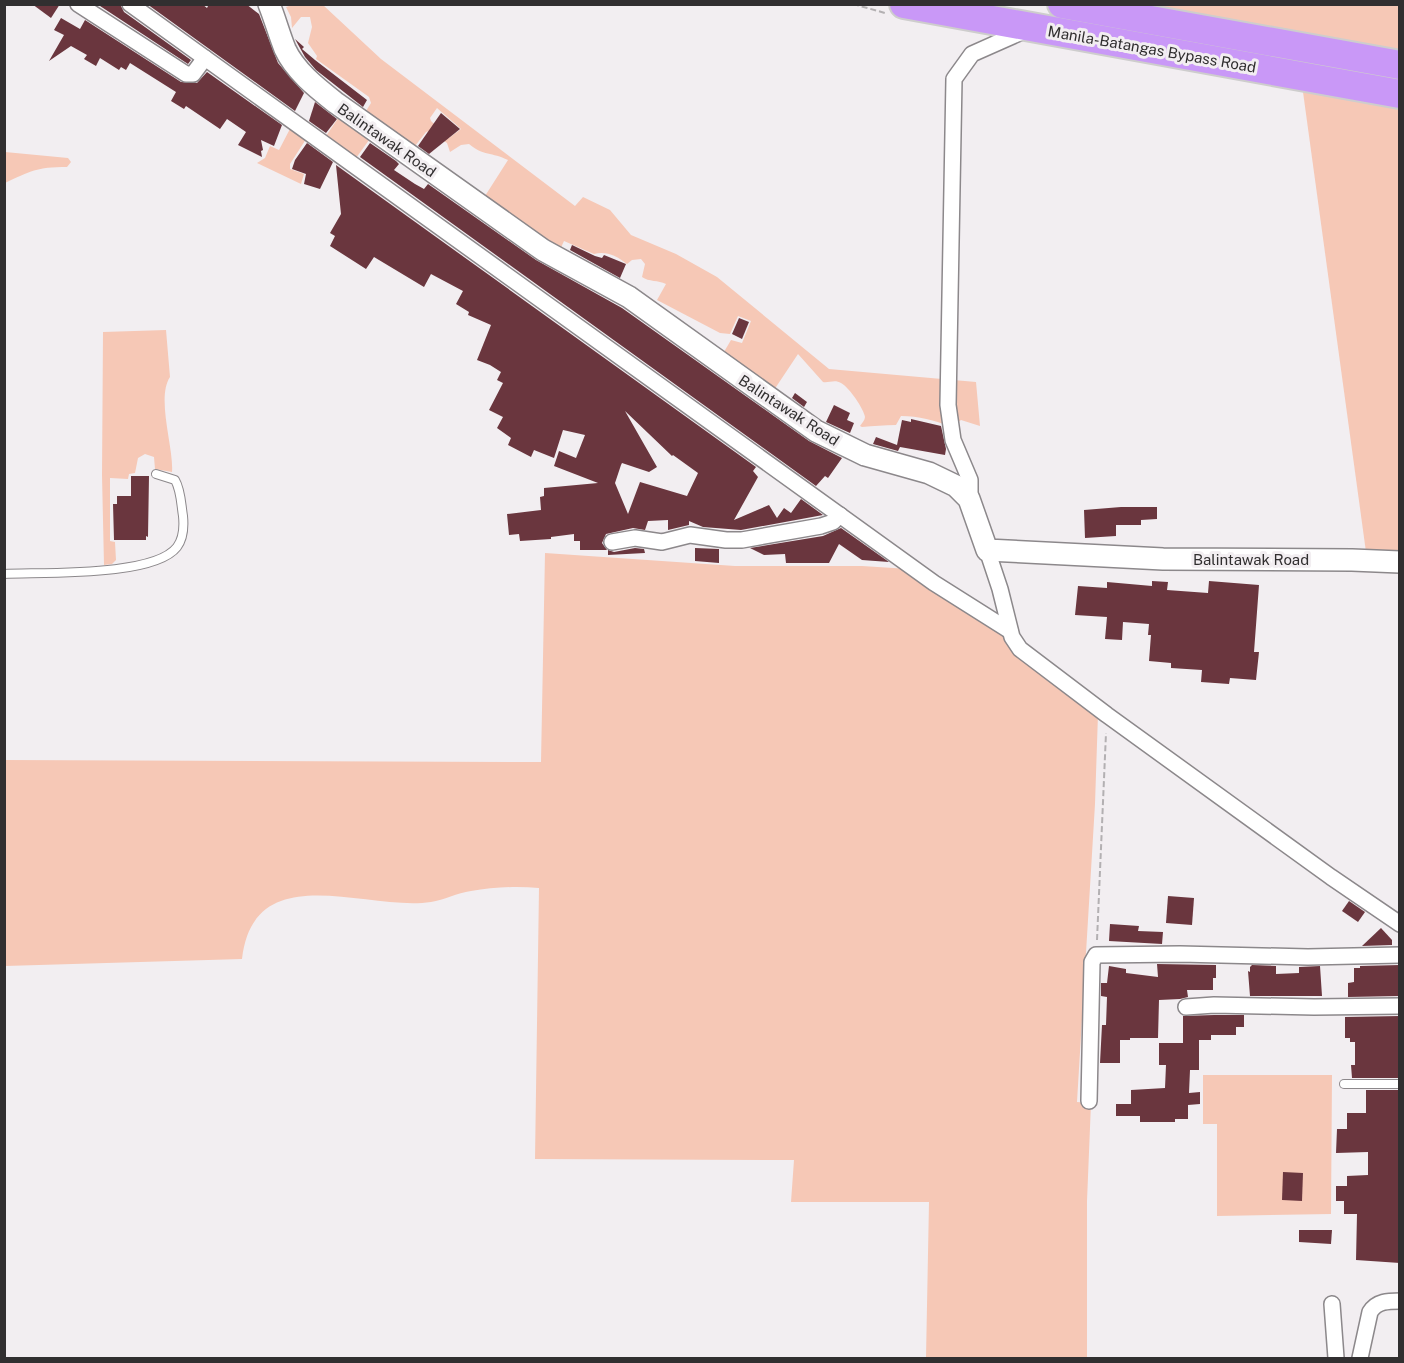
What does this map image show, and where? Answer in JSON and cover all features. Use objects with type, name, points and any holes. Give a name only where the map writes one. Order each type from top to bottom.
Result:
[{"type":"highway","name":"Manila-Batangas Bypass Road","points":[[904,4],[1400,94]]},
{"type":"highway","name":"Manila-Batangas Bypass Road","points":[[1063,5],[1400,65]]},
{"type":"highway","points":[[1045,30],[1063,5]]},
{"type":"street","points":[[78,4],[186,74],[193,74],[205,58]]},
{"type":"street","points":[[130,4],[934,583],[1010,631]]},
{"type":"street","name":"Balintawak Road","points":[[269,4],[285,48],[297,67],[320,90],[360,121],[543,250],[629,297],[816,431],[866,455],[944,479],[960,489],[970,502],[987,550],[1163,559],[1400,562]]},
{"type":"street","points":[[970,502],[970,480],[953,440],[948,405],[954,79],[972,54],[1045,30]]},
{"type":"street","points":[[612,542],[635,538],[662,542],[690,535],[742,540],[821,526],[835,521],[840,515]]},
{"type":"street","points":[[987,550],[1000,588],[1010,631],[1014,642],[1020,649],[1107,715],[1399,924]]},
{"type":"street","points":[[1089,1101],[1092,962],[1096,955],[1308,957],[1400,955]]},
{"type":"street","points":[[1186,1007],[1225,1005],[1400,1006]]},
{"type":"street","points":[[1360,1359],[1373,1306],[1400,1301]]},
{"type":"street","points":[[1332,1304],[1336,1359]]},
{"type":"lane","points":[[4,574],[126,568],[151,563],[172,552],[177,547],[183,531],[179,491],[175,480],[156,474]]},
{"type":"lane","points":[[1344,1084],[1400,1084]]},
{"type":"path","points":[[1096,955],[1107,715]]},
{"type":"shaded area","points":[[323,5],[381,59],[575,206],[583,197],[610,210],[631,235],[676,254],[717,277],[829,369],[976,382],[980,426],[961,420],[951,427],[926,419],[901,416],[896,425],[862,427],[860,426],[865,418],[864,413],[848,389],[839,382],[823,382],[798,354],[772,393],[721,357],[731,340],[742,343],[751,321],[738,316],[730,334],[720,333],[657,300],[666,284],[642,277],[645,264],[641,259],[632,260],[627,264],[612,255],[594,254],[564,241],[559,252],[485,196],[508,160],[469,144],[461,145],[450,152],[447,143],[429,131],[415,146],[366,111],[371,103],[369,97],[316,59],[317,56],[308,43],[312,27],[310,17],[301,17],[292,28],[291,17],[286,7]],"holes":[[[437,108],[461,129],[449,138],[430,118]]]},
{"type":"shaded area","points":[[1144,5],[1399,5],[1399,51]]},
{"type":"shaded area","points":[[1303,92],[1399,109],[1399,554],[1366,552]]},
{"type":"shaded area","points":[[341,114],[372,136],[356,158],[326,136]]},
{"type":"shaded area","points":[[292,125],[308,136],[290,164],[290,169],[304,174],[301,184],[257,163],[265,158],[270,146],[279,150]]},
{"type":"shaded area","points":[[5,152],[68,158],[71,162],[67,167],[34,170],[5,183]]},
{"type":"shaded area","points":[[166,330],[170,377],[166,386],[165,410],[172,472],[155,469],[154,457],[145,454],[138,458],[135,473],[129,474],[128,479],[110,478],[110,541],[115,542],[116,560],[112,564],[104,565],[103,332]]},
{"type":"shaded area","points":[[545,553],[735,566],[862,566],[909,569],[1008,636],[1098,714],[1095,804],[1077,1102],[1091,1103],[1087,1201],[1087,1358],[926,1358],[929,1202],[791,1202],[794,1160],[535,1159],[539,888],[488,889],[466,892],[431,902],[405,903],[317,896],[290,898],[268,908],[251,927],[242,959],[5,966],[4,760],[541,762]]},
{"type":"shaded area","points":[[1203,1075],[1332,1075],[1331,1214],[1217,1216],[1217,1124],[1203,1124]]},
{"type":"building","points":[[32,4],[60,4],[51,18]]},
{"type":"building","points":[[97,4],[120,4],[124,12],[191,60],[188,64]]},
{"type":"building","points":[[147,4],[202,4],[207,8],[209,4],[246,4],[259,14],[278,63],[304,93],[295,111]]},
{"type":"building","points":[[61,18],[80,29],[85,20],[181,82],[197,83],[207,72],[282,125],[274,146],[261,140],[262,157],[238,145],[246,132],[227,119],[220,129],[186,106],[184,109],[171,101],[176,92],[130,63],[126,70],[121,67],[119,70],[100,58],[96,66],[84,59],[87,55],[71,46],[49,61],[64,35],[54,30]]},
{"type":"building","points":[[295,39],[304,47],[302,49],[367,100],[363,107],[316,70],[305,57]]},
{"type":"building","points":[[315,102],[337,119],[326,133],[309,121]]},
{"type":"building","points":[[441,113],[460,129],[429,154],[418,146]]},
{"type":"building","points":[[307,143],[333,162],[320,189],[304,184],[306,174],[292,169],[295,160]]},
{"type":"building","points":[[370,143],[399,164],[394,170],[424,189],[428,184],[536,260],[622,308],[809,441],[842,458],[828,478],[825,476],[816,486],[360,157]]},
{"type":"building","points":[[336,165],[756,467],[753,471],[758,477],[734,520],[769,505],[777,518],[784,508],[791,513],[801,499],[823,515],[741,530],[703,527],[689,521],[689,525],[668,530],[668,520],[648,521],[645,530],[633,528],[606,534],[602,543],[607,550],[580,550],[580,541],[574,541],[574,534],[551,537],[551,539],[520,541],[519,534],[509,535],[507,514],[541,510],[540,497],[544,496],[544,488],[598,483],[554,466],[559,451],[576,458],[585,435],[563,430],[554,458],[534,450],[531,457],[508,445],[511,438],[497,428],[503,417],[489,410],[503,383],[497,380],[501,372],[477,360],[491,325],[468,315],[469,312],[456,304],[463,291],[431,274],[424,287],[374,257],[366,269],[330,246],[335,236],[330,233],[341,214]],"holes":[[[625,411],[672,456],[698,473],[687,496],[640,482],[628,514],[615,483],[622,463],[649,472],[657,467]]]},
{"type":"building","points":[[572,245],[595,256],[602,258],[604,255],[626,264],[620,278],[570,250]]},
{"type":"building","points":[[739,318],[749,322],[742,339],[732,334]]},
{"type":"building","points":[[795,393],[807,402],[804,407],[792,398]]},
{"type":"building","points":[[834,405],[850,413],[847,420],[854,423],[850,433],[826,422]]},
{"type":"building","points":[[911,419],[941,426],[946,449],[945,455],[900,447],[898,451],[873,444],[876,437],[897,445],[902,420],[911,422]]},
{"type":"building","points":[[131,476],[149,476],[148,537],[146,536],[146,540],[114,540],[113,504],[117,504],[117,496],[131,496]]},
{"type":"building","points":[[1157,507],[1157,519],[1141,520],[1141,525],[1116,525],[1116,536],[1085,538],[1084,510]]},
{"type":"building","points":[[841,528],[889,562],[862,560],[839,544],[829,563],[786,563],[785,554],[764,555],[750,548],[823,536]]},
{"type":"building","points":[[635,548],[644,549],[645,553],[608,555],[608,550],[614,552]]},
{"type":"building","points":[[695,548],[719,549],[719,563],[695,561]]},
{"type":"building","points":[[1152,581],[1168,582],[1167,590],[1208,593],[1209,581],[1259,585],[1254,652],[1259,652],[1256,680],[1230,678],[1229,684],[1201,682],[1202,670],[1171,668],[1171,663],[1149,661],[1151,635],[1148,635],[1149,624],[1123,622],[1122,640],[1105,639],[1107,617],[1075,615],[1078,586],[1107,588],[1107,582],[1152,586]]},
{"type":"building","points":[[1168,896],[1194,898],[1192,925],[1166,923]]},
{"type":"building","points":[[1349,901],[1365,912],[1358,922],[1342,911]]},
{"type":"building","points":[[1110,924],[1139,926],[1138,931],[1163,932],[1162,944],[1109,941]]},
{"type":"building","points":[[1381,928],[1392,940],[1392,945],[1362,946]]},
{"type":"building","points":[[1157,964],[1216,965],[1213,990],[1187,990],[1188,997],[1159,1000],[1158,1038],[1120,1040],[1120,1063],[1100,1063],[1102,1025],[1106,1025],[1107,997],[1101,996],[1101,983],[1107,983],[1109,966],[1126,969],[1126,973],[1158,977]]},
{"type":"building","points":[[1252,965],[1276,966],[1276,974],[1299,973],[1299,967],[1320,966],[1322,996],[1250,996],[1248,971],[1250,972]]},
{"type":"building","points":[[1400,965],[1400,996],[1348,997],[1348,983],[1354,982],[1354,968]]},
{"type":"building","points":[[1244,1015],[1244,1027],[1236,1027],[1236,1035],[1211,1035],[1211,1040],[1199,1040],[1199,1070],[1190,1070],[1189,1093],[1200,1092],[1200,1104],[1188,1105],[1188,1119],[1175,1119],[1175,1122],[1140,1122],[1140,1116],[1116,1116],[1116,1104],[1131,1104],[1131,1090],[1165,1088],[1166,1065],[1159,1065],[1159,1043],[1183,1043],[1183,1016]]},
{"type":"building","points":[[1400,1016],[1400,1078],[1352,1078],[1351,1065],[1355,1065],[1355,1042],[1350,1042],[1350,1038],[1345,1038],[1345,1017]]},
{"type":"building","points":[[1366,1090],[1400,1090],[1400,1263],[1356,1260],[1357,1214],[1344,1214],[1344,1201],[1336,1201],[1336,1186],[1347,1186],[1347,1176],[1368,1175],[1368,1152],[1336,1153],[1337,1129],[1347,1129],[1347,1113],[1366,1113]]},
{"type":"building","points":[[1283,1172],[1303,1173],[1302,1201],[1282,1200]]},
{"type":"building","points":[[1299,1230],[1332,1230],[1331,1244],[1299,1242]]}]
